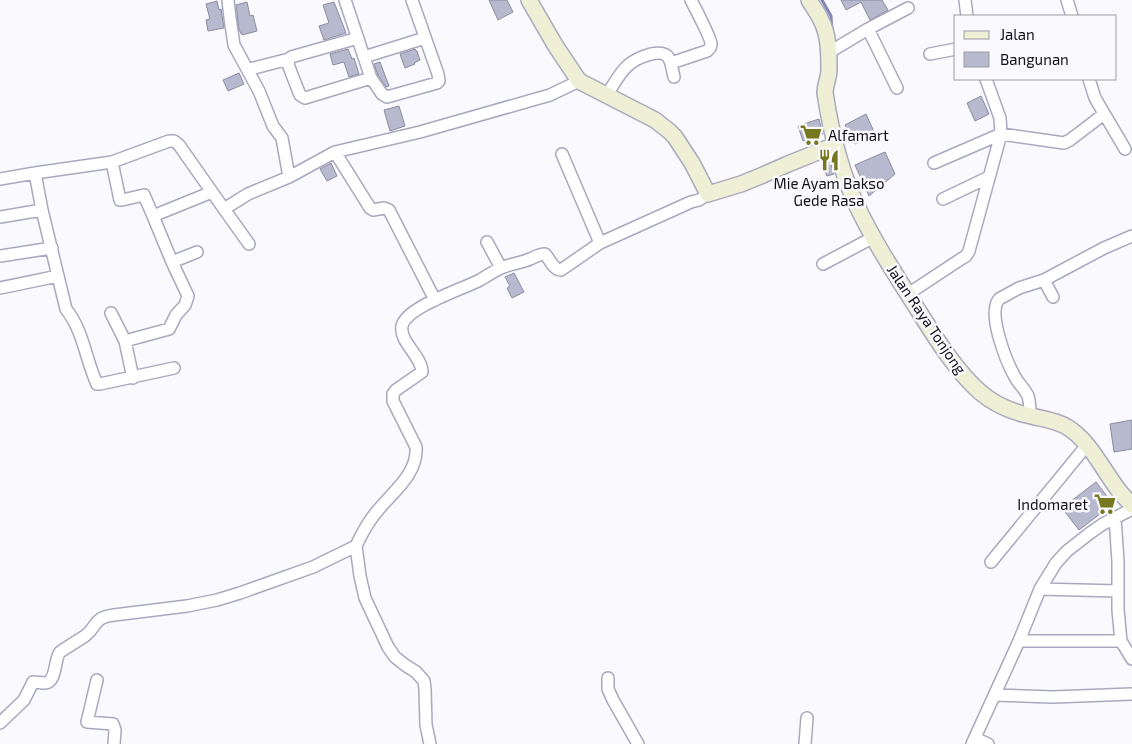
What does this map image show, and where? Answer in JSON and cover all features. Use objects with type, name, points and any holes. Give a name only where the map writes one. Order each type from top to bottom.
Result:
[{"type":"main road","points":[[529,0],[578,81],[655,120],[669,131],[692,163],[708,194],[741,184],[835,145]]},
{"type":"main road","name":"Jalan Raya Tonjong","points":[[809,0],[821,20],[827,38],[829,76],[825,87],[835,145],[846,180],[874,238],[932,332],[976,388],[997,404],[1030,416],[1052,420],[1063,424],[1075,432],[1087,445],[1132,507]]},
{"type":"street","points":[[228,0],[234,44],[273,126],[282,138],[289,177]]},
{"type":"street","points":[[344,0],[371,78],[382,94],[387,97],[437,83],[439,79],[412,0]]},
{"type":"street","points":[[671,63],[708,51],[711,46],[710,38],[691,0]]},
{"type":"street","points":[[965,0],[967,15]]},
{"type":"street","points":[[1067,0],[1072,15]]},
{"type":"street","points":[[828,53],[908,8]]},
{"type":"street","points":[[868,29],[897,88]]},
{"type":"street","points":[[250,69],[358,38]]},
{"type":"street","points":[[364,57],[425,38]]},
{"type":"street","points":[[930,54],[954,49]]},
{"type":"street","points":[[606,96],[623,69],[634,60],[647,55],[665,53],[671,63],[674,76]]},
{"type":"street","points":[[289,59],[289,67],[300,95],[305,98],[371,78]]},
{"type":"street","points":[[908,294],[966,256],[969,251],[1001,134],[1000,118],[986,80]]},
{"type":"street","points":[[1089,80],[1092,93],[1125,150]]},
{"type":"street","points":[[224,209],[248,194],[289,177],[336,152],[420,132],[522,104],[554,94],[578,81]]},
{"type":"street","points":[[934,163],[1001,134],[1064,143],[1104,114]]},
{"type":"street","points":[[0,179],[35,172],[112,162],[174,141],[179,144],[249,244]]},
{"type":"street","points":[[336,152],[370,208],[373,210],[384,208],[389,210],[435,300]]},
{"type":"street","points":[[562,154],[600,243]]},
{"type":"street","points":[[112,162],[120,200],[143,195],[145,197],[188,296],[185,305],[170,329],[125,341]]},
{"type":"street","points":[[35,172],[42,210],[66,309],[77,326],[97,384],[174,368]]},
{"type":"street","points":[[943,199],[989,177]]},
{"type":"street","points":[[153,216],[212,192]]},
{"type":"street","points":[[0,723],[24,700],[33,682],[46,683],[51,679],[57,656],[60,652],[90,632],[95,624],[105,616],[187,606],[217,600],[313,567],[356,546],[378,509],[399,487],[411,470],[417,454],[416,447],[394,405],[392,397],[396,390],[422,372],[420,363],[404,336],[402,329],[404,322],[410,315],[435,300],[480,280],[501,268],[543,254],[555,268],[561,270],[600,243],[699,200],[708,194]]},
{"type":"street","points":[[0,217],[42,210]]},
{"type":"street","points":[[1030,416],[1028,396],[1014,374],[1000,339],[996,324],[996,304],[1000,299],[1012,292],[1044,280],[1104,248],[1132,236]]},
{"type":"street","points":[[823,264],[874,238]]},
{"type":"street","points":[[487,242],[501,268]]},
{"type":"street","points":[[0,256],[52,248]]},
{"type":"street","points":[[172,262],[197,252]]},
{"type":"street","points":[[0,288],[58,276]]},
{"type":"street","points":[[1044,280],[1053,297]]},
{"type":"street","points":[[111,313],[125,341],[133,378]]},
{"type":"street","points":[[991,562],[1087,445]]},
{"type":"street","points":[[988,744],[973,741],[1019,641],[1040,589],[1066,551],[1102,524],[1132,507]]},
{"type":"street","points":[[1115,518],[1121,641],[1132,659]]},
{"type":"street","points":[[356,546],[365,598],[385,642],[395,656],[416,672],[424,681],[426,724],[430,744]]},
{"type":"street","points":[[1040,589],[1118,591]]},
{"type":"street","points":[[1019,641],[1121,641]]},
{"type":"street","points":[[608,678],[608,689],[613,700],[638,744]]},
{"type":"street","points":[[98,680],[87,722],[112,724],[115,730],[114,744]]},
{"type":"street","points":[[995,695],[1053,697],[1132,694]]},
{"type":"street","points":[[805,744],[807,718]]},
{"type":"building","points":[[489,0],[507,0],[513,12],[498,20]]},
{"type":"building","points":[[841,0],[882,0],[888,10],[870,20],[861,2],[846,10]]},
{"type":"building","points":[[217,1],[219,10],[221,9],[224,28],[208,31],[206,20],[210,19],[206,4]]},
{"type":"building","points":[[247,2],[250,16],[253,15],[257,31],[242,35],[239,30],[236,5]]},
{"type":"building","points":[[334,2],[346,33],[324,40],[319,26],[329,23],[323,5]]},
{"type":"building","points":[[348,49],[352,59],[354,58],[359,74],[349,77],[344,62],[333,65],[330,54]]},
{"type":"building","points":[[415,49],[420,60],[405,68],[400,54]]},
{"type":"building","points":[[380,62],[389,86],[386,87],[378,75],[374,64]]},
{"type":"building","points":[[239,73],[244,84],[228,91],[223,80]]},
{"type":"building","points":[[981,96],[989,114],[975,121],[967,103]]},
{"type":"building","points":[[399,106],[405,126],[390,131],[384,110]]},
{"type":"building","points":[[866,114],[875,134],[855,144],[845,125]]},
{"type":"building","points":[[819,119],[823,134],[803,141],[798,126]]},
{"type":"building","points":[[885,152],[895,174],[869,196],[855,165]]},
{"type":"building","points":[[829,157],[834,174],[827,176],[821,161]]},
{"type":"building","points":[[331,163],[337,176],[327,181],[320,169]]},
{"type":"building","points":[[514,273],[524,292],[512,298],[507,288],[510,286],[505,277]]},
{"type":"building","points":[[1132,420],[1132,449],[1114,452],[1110,424]]},
{"type":"building","points":[[1096,482],[1113,504],[1079,530],[1062,508]]},
{"type":"waterway","points":[[822,0],[831,16],[832,31]]},
{"type":"place","name":"Alfamart","points":[[811,135]]},
{"type":"place","name":"Mie Ayam Bakso Gede Rasa","points":[[829,160]]},
{"type":"place","name":"Indomaret","points":[[1105,504]]}]
